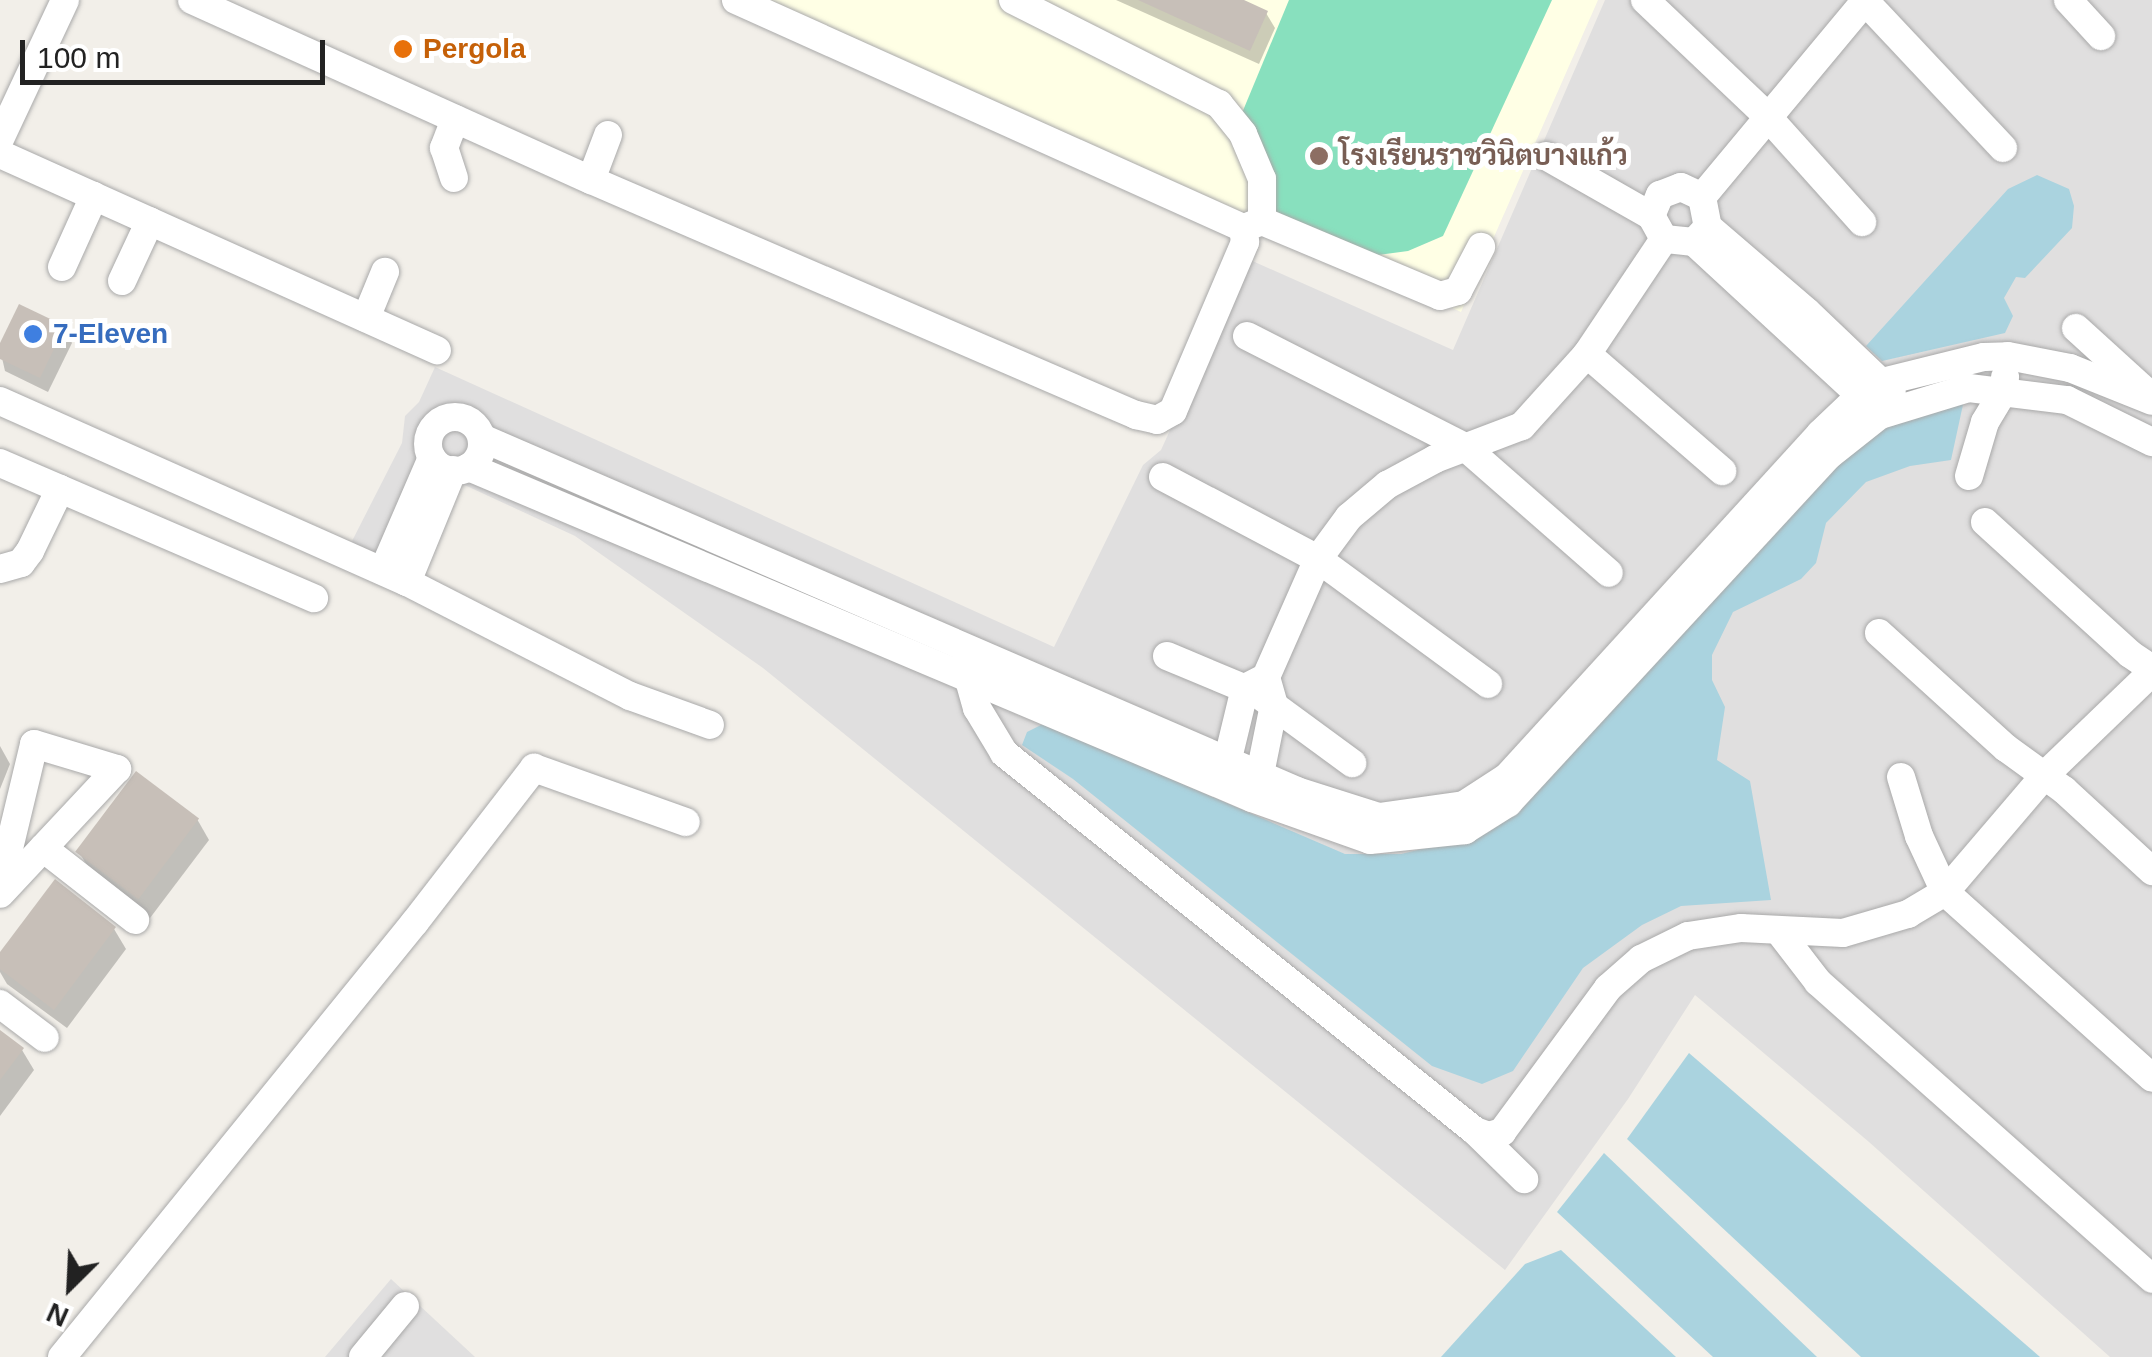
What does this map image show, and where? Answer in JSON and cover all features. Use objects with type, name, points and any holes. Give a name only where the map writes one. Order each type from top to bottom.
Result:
[{"type":"street","points":[[0,139],[64,0]]},
{"type":"street","points":[[192,0],[591,180],[1136,416],[1158,420],[1173,410],[1252,225],[1262,179],[1243,134],[1219,104],[1013,0]]},
{"type":"street","points":[[736,0],[1252,225],[1440,296],[1458,291],[1481,247]]},
{"type":"street","points":[[1645,0],[1766,115],[1862,222]]},
{"type":"street","points":[[1701,234],[1702,196],[1865,0],[2002,148]]},
{"type":"street","points":[[2068,0],[2101,36]]},
{"type":"street","points":[[454,178],[444,148],[455,119]]},
{"type":"street","points":[[591,180],[608,135]]},
{"type":"street","points":[[0,154],[436,350]]},
{"type":"street","points":[[1546,156],[1658,228],[1701,234],[1882,399],[1969,388],[2067,400],[2152,442]]},
{"type":"street","points":[[1225,772],[1256,683],[1318,559],[1349,517],[1387,485],[1466,447],[1522,426],[1587,354],[1658,228],[1660,195],[1681,187],[1702,196]]},
{"type":"street","points":[[62,268],[94,196]]},
{"type":"street","points":[[122,281],[150,221]]},
{"type":"street","points":[[366,318],[385,272]]},
{"type":"street","points":[[2076,328],[2152,399]]},
{"type":"street","points":[[1247,336],[1466,447],[1609,573]]},
{"type":"street","points":[[1587,354],[1722,471]]},
{"type":"street","points":[[1969,476],[1985,422],[2004,392],[2008,356]]},
{"type":"street","points":[[1225,772],[971,676],[451,465],[429,438],[440,421],[450,417],[470,421],[482,438],[950,639],[1370,840],[1465,830],[1508,803],[1645,641],[1882,399],[1984,357],[2008,356],[2070,368],[2152,399]]},
{"type":"street","points":[[2067,400],[2070,368]]},
{"type":"street","points":[[0,402],[395,577],[630,696],[710,725]]},
{"type":"street","points":[[395,577],[451,465],[480,454],[482,438]]},
{"type":"street","points":[[0,464],[314,598]]},
{"type":"street","points":[[1163,478],[1318,559],[1488,684]]},
{"type":"street","points":[[0,569],[10,570],[30,551],[60,489]]},
{"type":"street","points":[[1475,1131],[1489,1136],[1502,1132],[1608,988],[1641,959],[1688,936],[1741,928],[1844,934],[1908,914],[1945,892],[2044,776],[2152,670],[1985,522]]},
{"type":"street","points":[[1878,633],[2152,871]]},
{"type":"street","points":[[950,639],[971,676],[977,708],[1004,753],[1475,1131],[1524,1179]]},
{"type":"street","points":[[1167,656],[1256,683],[1274,705],[1352,763]]},
{"type":"street","points":[[1258,787],[1274,705]]},
{"type":"street","points":[[0,886],[34,744],[118,769],[0,894]]},
{"type":"street","points":[[62,1357],[416,922],[534,768],[686,822]]},
{"type":"street","points":[[1900,777],[1919,836],[1945,892],[2152,1078]]},
{"type":"street","points":[[43,848],[135,920]]},
{"type":"street","points":[[1778,930],[1818,982],[2152,1279]]},
{"type":"street","points":[[0,1004],[45,1038]]},
{"type":"street","points":[[363,1357],[405,1306]]},
{"type":"shaded area","name":"โรงเรียนราชวินิตบางแก้ว","points":[[756,0],[1598,0],[1461,312]]},
{"type":"shaded area","points":[[1605,0],[2152,0],[2152,1357],[2110,1357],[1869,1142],[1695,995],[1628,1099],[1505,1270],[763,668],[575,536],[456,481],[413,576],[349,547],[402,443],[405,416],[419,402],[435,367],[1054,647],[1143,465],[1161,450],[1248,259],[1453,350]]},
{"type":"shaded area","points":[[391,1279],[475,1357],[325,1357]]},
{"type":"green space","points":[[1289,0],[1552,0],[1443,236],[1408,251],[1348,259],[1262,207],[1242,113]]},
{"type":"water","points":[[2037,175],[2069,189],[2074,206],[2072,228],[2025,278],[2016,277],[2004,298],[2013,316],[2005,333],[1882,361],[1866,346],[2008,189]]},
{"type":"water","points":[[1964,400],[1951,460],[1910,466],[1866,482],[1826,523],[1816,563],[1801,579],[1733,612],[1712,655],[1712,680],[1725,707],[1717,760],[1750,781],[1771,900],[1681,906],[1642,925],[1583,968],[1513,1071],[1482,1084],[1432,1066],[1073,779],[1022,745],[1027,732],[1043,724],[1345,854],[1401,854],[1459,840],[1837,451],[1924,402]]},
{"type":"water","points":[[1689,1053],[2040,1357],[1861,1357],[1627,1139]]},
{"type":"water","points":[[1604,1153],[1817,1357],[1713,1357],[1557,1212]]},
{"type":"water","points":[[1561,1250],[1676,1357],[1441,1357],[1525,1264]]},
{"type":"building","points":[[1138,0],[1244,0],[1268,11],[1250,51]]},
{"type":"building","name":"7-Eleven","points":[[19,304],[65,326],[40,378],[0,359],[0,343]]},
{"type":"building","points":[[136,771],[199,819],[138,899],[75,852]]},
{"type":"building","points":[[55,879],[116,927],[54,1010],[0,969],[0,952]]},
{"type":"building","points":[[0,1030],[24,1048],[0,1080]]},
{"type":"place","name":"Pergola","points":[[403,49]]},
{"type":"place","name":"โรงเรียนราชวินิตบางแก้ว","points":[[1319,156]]},
{"type":"place","name":"7-Eleven","points":[[33,334]]}]
